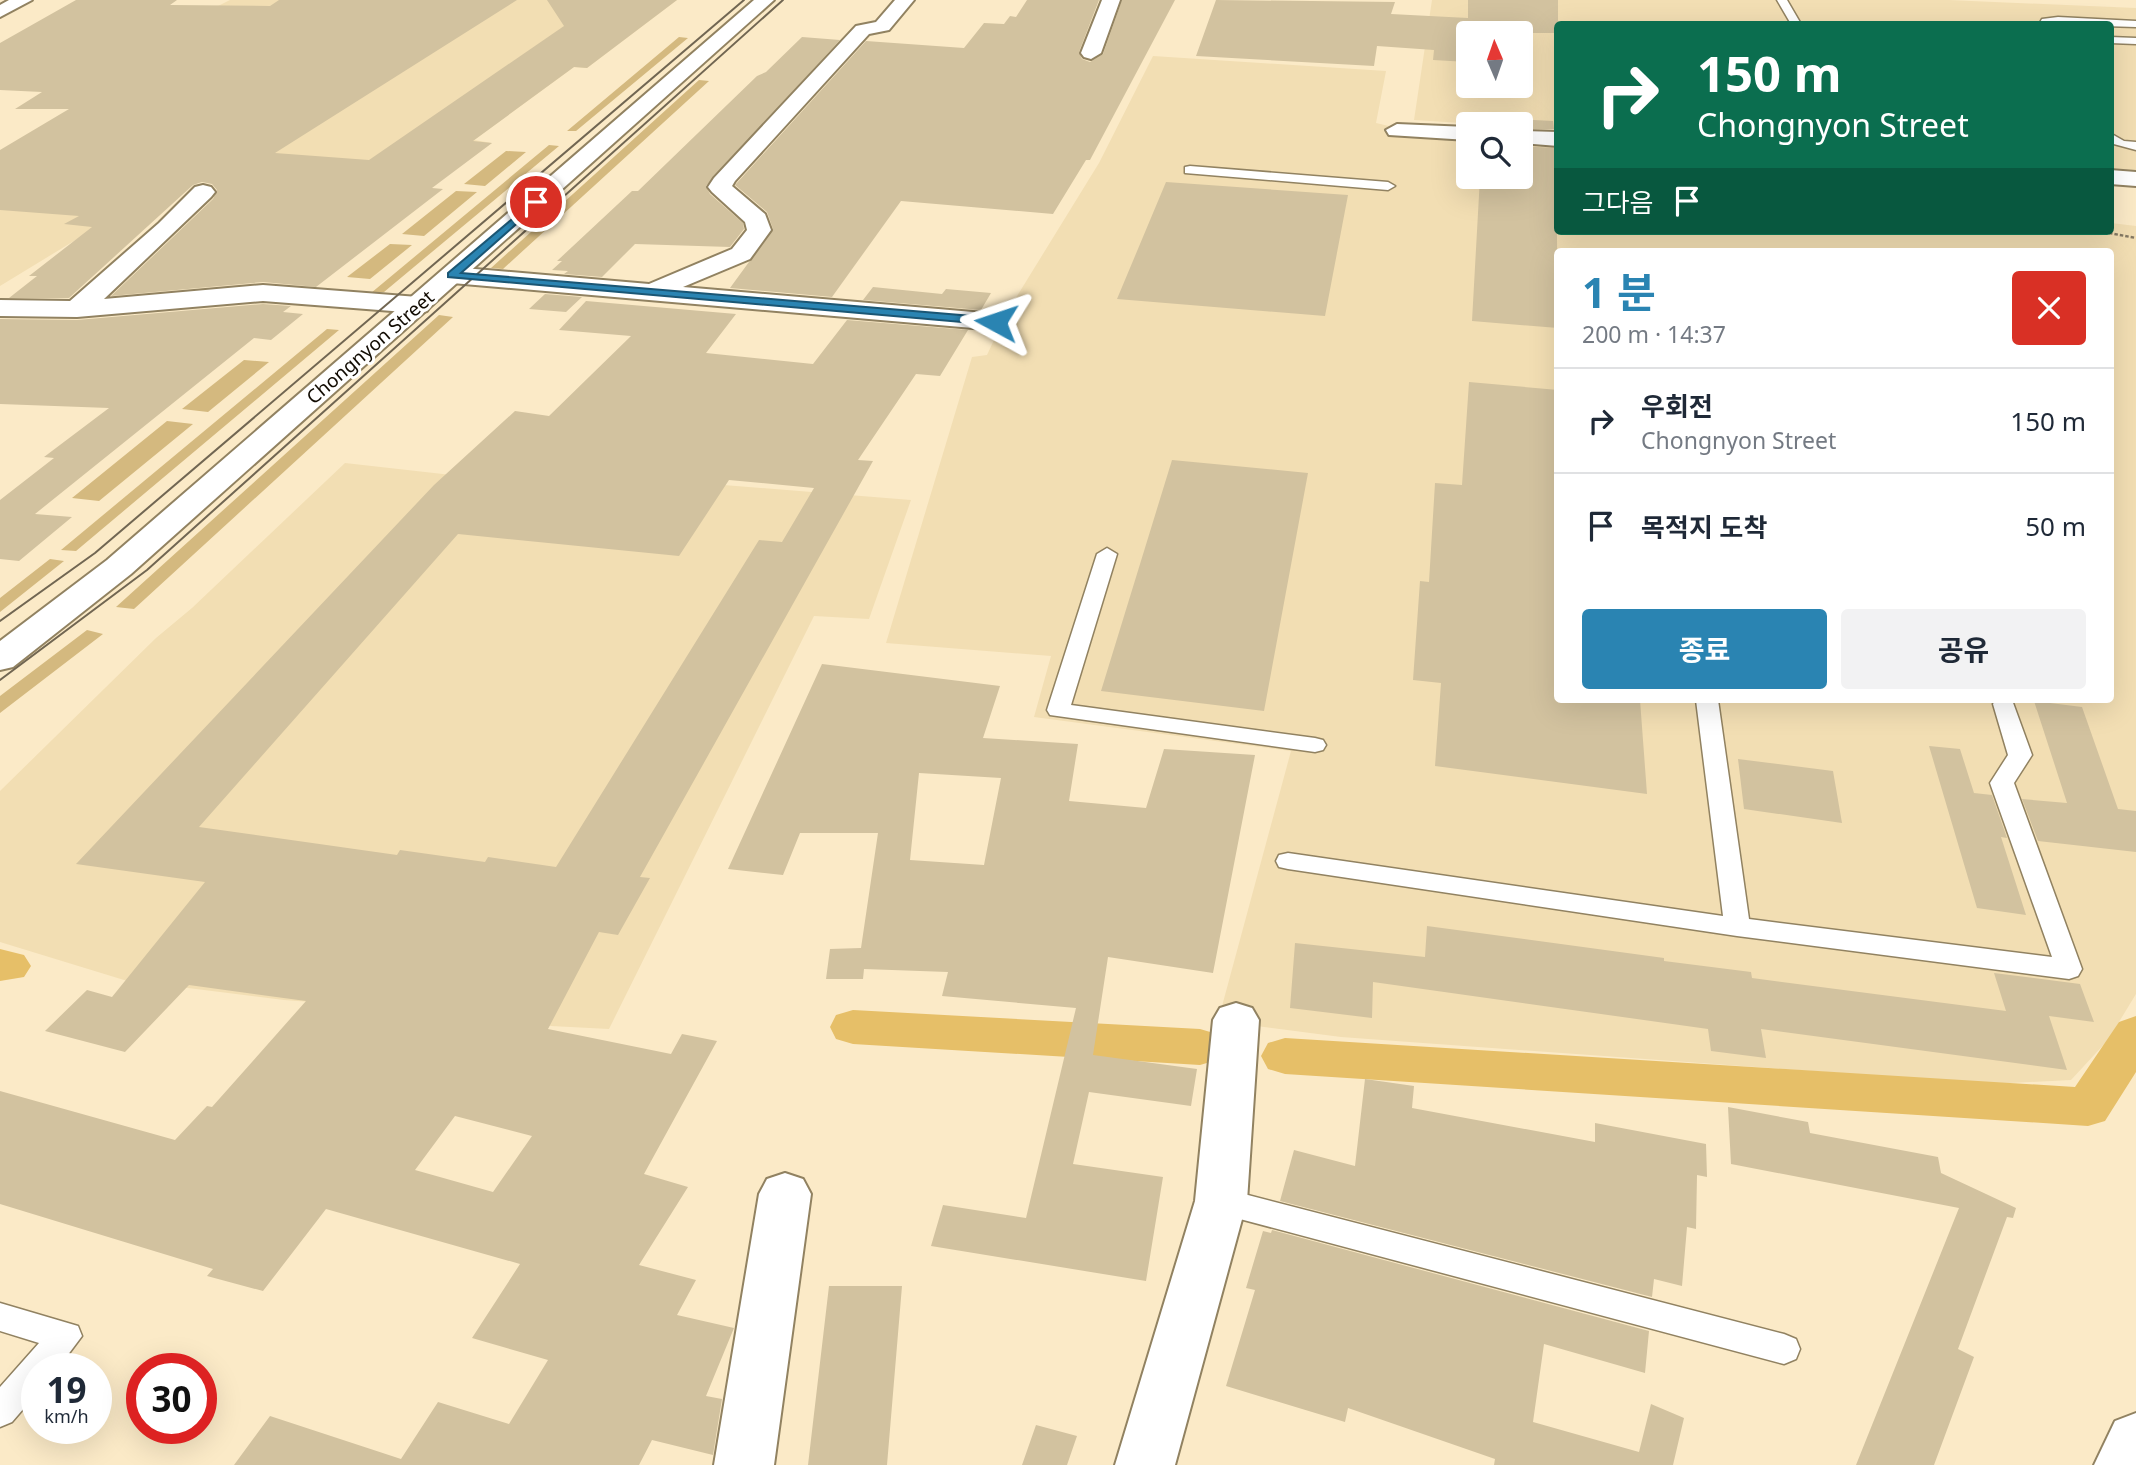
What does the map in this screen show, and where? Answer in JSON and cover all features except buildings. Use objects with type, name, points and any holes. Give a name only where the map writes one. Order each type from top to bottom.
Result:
[{"type":"street","points":[[0,12],[23,0]]},
{"type":"street","name":"Chongnyon Street","points":[[0,659],[119,566],[765,0]]},
{"type":"street","points":[[653,291],[741,254],[759,230],[756,219],[720,187],[725,178],[863,30],[882,26],[905,0]]},
{"type":"street","points":[[1091,53],[1111,0]]},
{"type":"street","points":[[1397,130],[1456,133]]},
{"type":"street","points":[[1533,138],[1554,139]]},
{"type":"street","points":[[2114,177],[2136,179]]},
{"type":"street","points":[[77,309],[168,228],[203,192]]},
{"type":"street","points":[[452,275],[996,322]]},
{"type":"street","points":[[0,308],[77,309],[263,293],[418,305]]},
{"type":"street","points":[[1145,1465],[1221,1201],[1236,1020]]},
{"type":"street","points":[[744,1465],[785,1194]]},
{"type":"street","points":[[2124,1465],[2136,1440]]},
{"type":"lane","points":[[1782,0],[1797,21]]},
{"type":"lane","points":[[2046,21],[2077,21]]},
{"type":"lane","points":[[2114,23],[2136,24]]},
{"type":"lane","points":[[2114,40],[2136,41]]},
{"type":"lane","points":[[2114,140],[2120,144],[2136,146]]},
{"type":"lane","points":[[1190,170],[1388,186]]},
{"type":"lane","points":[[1107,554],[1058,710],[1315,745]]},
{"type":"lane","points":[[1706,703],[1737,927]]},
{"type":"lane","points":[[1288,861],[1737,927],[2069,969],[2002,783],[2021,755],[2004,704]]},
{"type":"lane","points":[[1221,1201],[1784,1349]]},
{"type":"lane","points":[[0,1317],[66,1336],[51,1353]]},
{"type":"lane","points":[[0,1411],[21,1387]]},
{"type":"path","points":[[2114,234],[2136,238]]},
{"type":"shaded area","points":[[230,0],[677,0],[587,68],[574,67],[474,140],[492,143],[459,167],[396,192],[161,117],[210,10]]},
{"type":"shaded area","points":[[1432,0],[1949,0],[2136,8],[2136,171],[2114,169],[2114,21],[1554,21],[1554,129],[1533,127],[1533,112],[1456,112],[1456,123],[1414,120]]},
{"type":"shaded area","points":[[679,37],[688,38],[576,131],[567,131]]},
{"type":"shaded area","points":[[1153,56],[1386,71],[1376,123],[1419,133],[1456,135],[1456,189],[1533,189],[1533,141],[1554,142],[1554,235],[2114,235],[2114,223],[2136,226],[2136,994],[2108,1040],[2071,1080],[1991,1084],[1341,1037],[1218,1021],[1291,751],[1034,717],[1051,656],[886,643],[972,357],[987,355],[1006,314],[1099,163]]},
{"type":"shaded area","points":[[699,80],[709,81],[503,269],[491,268]]},
{"type":"shaded area","points":[[549,145],[559,146],[384,292],[371,293]]},
{"type":"shaded area","points":[[506,151],[526,152],[485,186],[464,184]]},
{"type":"shaded area","points":[[0,174],[156,191],[0,286]]},
{"type":"shaded area","points":[[456,191],[477,192],[424,236],[402,234]]},
{"type":"shaded area","points":[[390,244],[412,245],[370,279],[347,277]]},
{"type":"shaded area","points":[[439,315],[453,317],[134,609],[116,607]]},
{"type":"shaded area","points":[[327,329],[339,330],[76,551],[61,550]]},
{"type":"shaded area","points":[[244,360],[269,362],[208,412],[182,409]]},
{"type":"shaded area","points":[[167,421],[193,424],[99,501],[72,498]]},
{"type":"shaded area","points":[[345,463],[505,481],[524,469],[911,500],[869,619],[814,616],[609,1029],[551,1026],[475,1014],[284,1000],[124,980],[0,942],[0,791],[156,638],[192,608]]},
{"type":"shaded area","points":[[50,559],[64,561],[0,612],[0,598]]},
{"type":"shaded area","points":[[87,630],[103,634],[0,713],[0,696]]},
{"type":"waterway","points":[[0,965],[8,966]]},
{"type":"waterway","points":[[853,1027],[1200,1047]]},
{"type":"waterway","points":[[1285,1056],[2088,1107],[2136,1034]]},
{"type":"tram line","points":[[0,621],[95,553],[744,0]]},
{"type":"tram line","points":[[0,680],[147,570],[783,0]]},
{"type":"route","points":[[536,202],[452,275],[996,322]]}]
